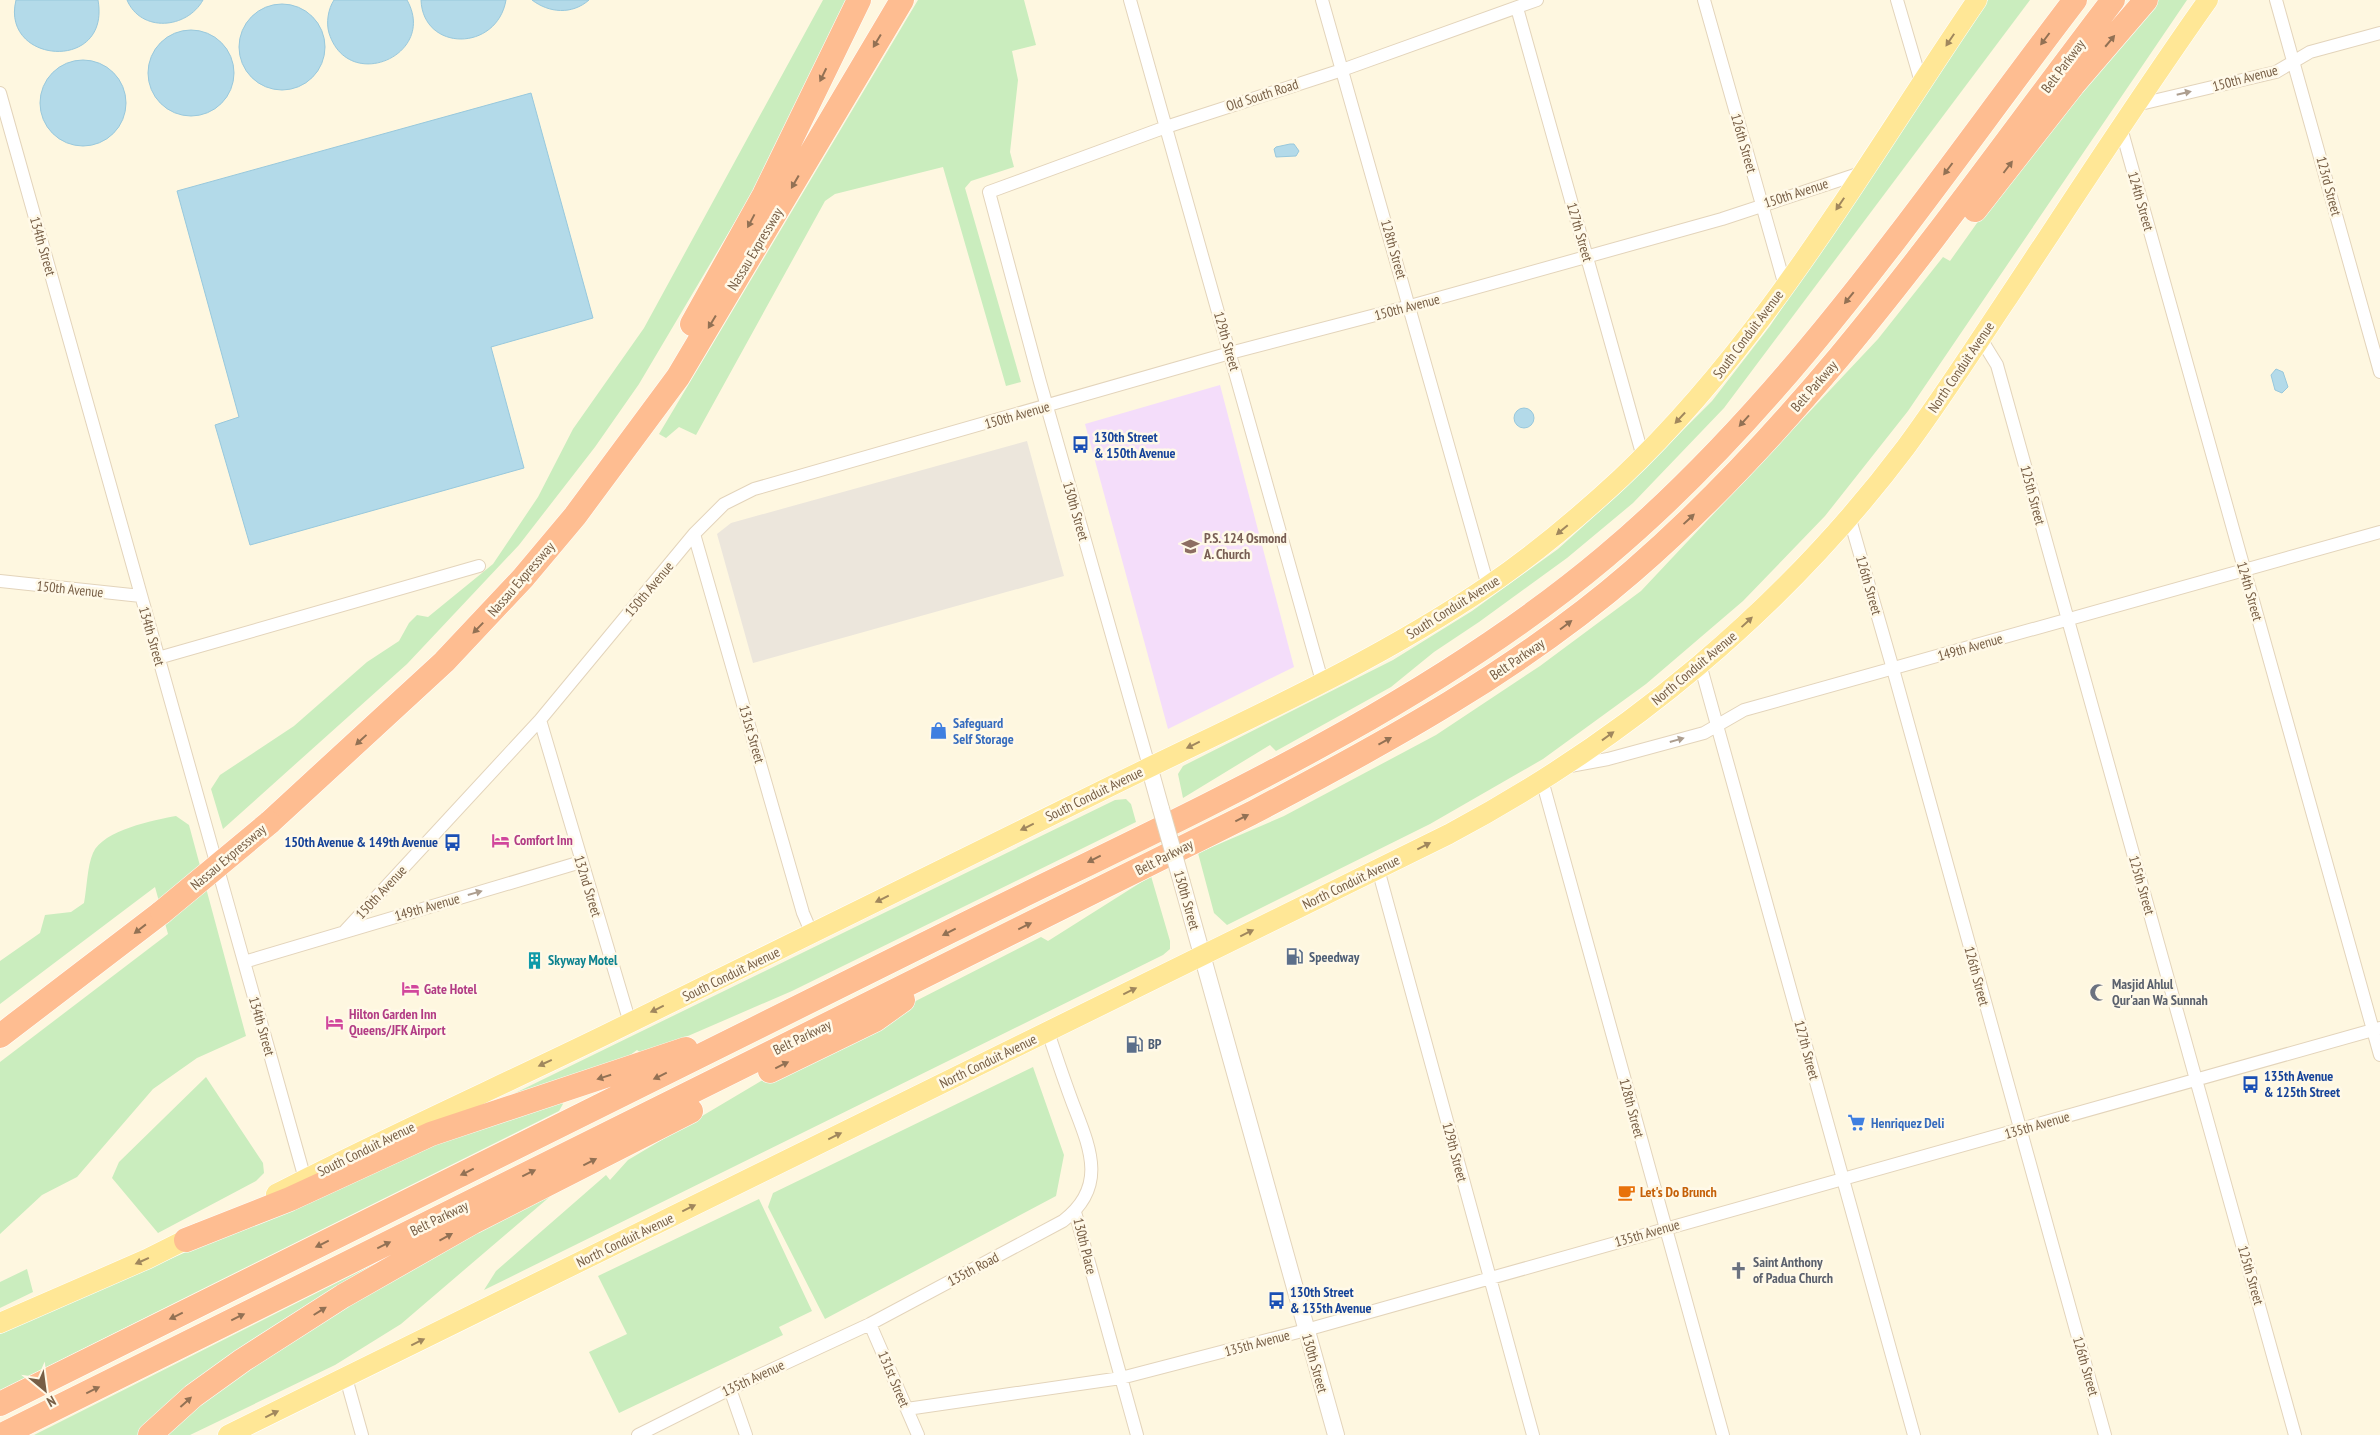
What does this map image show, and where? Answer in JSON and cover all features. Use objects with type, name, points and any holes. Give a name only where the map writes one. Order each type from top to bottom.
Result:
[{"type":"highway","points":[[589,497],[742,238],[860,0]]},
{"type":"highway","name":"Nassau Expressway","points":[[0,1036],[162,912],[269,823],[348,753],[451,656],[523,578],[589,497],[678,377],[902,0]]},
{"type":"highway","name":"Belt Parkway","points":[[0,1404],[1189,812],[1310,750],[1449,670],[1550,601],[1608,554],[1651,516],[1712,456],[1787,372],[1894,242],[2075,0]]},
{"type":"highway","name":"Belt Parkway","points":[[2,1435],[1304,786],[1433,713],[1535,648],[1623,579],[1697,512],[1767,439],[1858,333],[1934,238],[2113,0]]},
{"type":"highway","points":[[1858,333],[1979,206],[2073,85],[2146,0]]},
{"type":"highway","points":[[0,1020],[117,947]]},
{"type":"highway","points":[[150,1435],[194,1396],[242,1360],[408,1258],[622,1146],[875,1020],[982,948]]},
{"type":"highway","points":[[186,1240],[290,1199],[431,1134],[782,1015]]},
{"type":"main road","name":"South Conduit Avenue","points":[[0,1323],[186,1240],[305,1179],[812,934],[1322,681],[1412,633],[1488,586],[1555,536],[1643,457],[1723,369],[1786,286],[1977,0]]},
{"type":"main road","name":"North Conduit Avenue","points":[[228,1435],[1472,822],[1562,768],[1632,719],[1700,664],[1776,595],[1849,516],[1906,447],[1981,339],[2208,0]]},
{"type":"street","name":"129th Street","points":[[1130,0],[1322,681]]},
{"type":"street","name":"128th Street","points":[[1322,0],[1488,586]]},
{"type":"street","name":"Old South Road","points":[[989,192],[1166,126],[1342,70],[1536,0]]},
{"type":"street","name":"126th Street","points":[[1704,0],[1786,286]]},
{"type":"street","points":[[1896,0],[1921,82]]},
{"type":"street","name":"123rd Street","points":[[2276,0],[2380,372]]},
{"type":"street","name":"127th Street","points":[[1517,8],[1643,457]]},
{"type":"street","name":"150th Avenue","points":[[2136,105],[2276,72],[2310,52],[2380,33]]},
{"type":"street","name":"134th Street","points":[[0,93],[305,1179]]},
{"type":"street","name":"124th Street","points":[[2121,128],[2244,570],[2376,1029],[2380,1055]]},
{"type":"street","name":"150th Avenue","points":[[344,932],[540,720],[694,534],[724,504],[754,489],[1230,353],[1410,306],[1722,219],[1861,172]]},
{"type":"street","name":"130th Street","points":[[989,192],[1047,406],[1150,766],[1336,1435]]},
{"type":"street","name":"125th Street","points":[[1981,339],[1997,365],[2296,1435]]},
{"type":"street","name":"126th Street","points":[[1849,516],[2105,1435]]},
{"type":"street","name":"149th Avenue","points":[[1562,768],[1618,757],[1704,733],[1744,710],[2380,532]]},
{"type":"street","name":"131st Street","points":[[694,534],[803,913],[812,934]]},
{"type":"street","points":[[158,658],[479,566]]},
{"type":"street","name":"150th Avenue","points":[[0,581],[141,596]]},
{"type":"street","name":"127th Street","points":[[1700,664],[1914,1435]]},
{"type":"street","name":"132nd Street","points":[[540,720],[630,1023]]},
{"type":"street","name":"128th Street","points":[[1542,780],[1723,1435]]},
{"type":"street","name":"149th Avenue","points":[[244,962],[581,862]]},
{"type":"street","name":"129th Street","points":[[1378,869],[1533,1435]]},
{"type":"street","name":"135th Avenue","points":[[907,1409],[1121,1378],[1306,1330],[2376,1029]]},
{"type":"street","name":"130th Place","points":[[1048,1032],[1090,1149],[1090,1183],[1082,1205],[1075,1212],[1137,1435]]},
{"type":"street","name":"135th Road","points":[[870,1324],[1063,1221],[1075,1212]]},
{"type":"street","name":"131st Street","points":[[870,1324],[918,1435]]},
{"type":"street","name":"135th Avenue","points":[[638,1435],[730,1389],[870,1324]]},
{"type":"street","points":[[346,1378],[362,1435]]},
{"type":"street","points":[[730,1389],[746,1435]]},
{"type":"shaded area","name":"P.S. 124 Osmond A. Church","points":[[1220,385],[1294,667],[1168,729],[1085,424]]},
{"type":"shaded area","points":[[1027,441],[1064,576],[753,663],[717,534],[731,523]]},
{"type":"green space","points":[[823,0],[847,0],[758,183],[639,384],[595,447],[519,545],[407,664],[223,829],[211,789],[220,775],[294,726],[367,662],[399,641],[409,623],[417,615],[428,617],[493,564],[538,497],[573,429],[644,328]]},
{"type":"green space","points":[[918,0],[1024,0],[1036,45],[1012,51],[1018,80],[1010,152],[1014,167],[971,181],[965,188],[1021,382],[1006,386],[943,167],[835,194],[825,201],[696,435],[679,427],[666,438],[659,434]]},
{"type":"green space","points":[[1988,0],[2030,0],[1724,408],[1633,503],[1567,558],[1434,652],[1391,687],[1276,751],[1270,745],[1183,798],[1178,774],[1183,766],[1393,660],[1472,611],[1558,549],[1619,494],[1712,401],[1770,326]]},
{"type":"green space","points":[[2154,0],[2187,0],[1908,411],[1825,516],[1743,601],[1646,684],[1543,759],[1430,824],[1227,925],[1214,913],[1198,853],[1284,816],[1436,735],[1540,666],[1641,591],[1878,339],[1943,257],[1950,261],[1982,216]]},
{"type":"green space","points":[[1126,799],[1131,804],[1136,822],[792,991],[644,1055],[637,1050],[622,1061],[509,1096],[1115,800]]},
{"type":"green space","points":[[176,816],[189,825],[246,1036],[197,1058],[153,1089],[77,1177],[42,1195],[0,1234],[0,1062],[168,934],[155,887],[0,1004],[0,961],[40,933],[45,915],[71,912],[84,903],[89,865],[93,853],[107,838],[130,827]]},
{"type":"green space","points":[[1151,876],[1170,941],[1170,949],[1163,955],[484,1290],[496,1271],[606,1175],[610,1180],[628,1160],[771,1075],[1041,937],[1048,941]]},
{"type":"green space","points":[[1033,1067],[1064,1155],[1056,1196],[825,1319],[768,1207],[773,1193]]},
{"type":"green space","points":[[206,1077],[263,1163],[264,1173],[256,1181],[158,1233],[112,1178],[119,1162]]},
{"type":"green space","points":[[560,1100],[563,1104],[559,1111],[0,1390],[0,1334],[431,1144]]},
{"type":"green space","points":[[609,1146],[401,1324],[335,1365],[190,1435],[34,1435]]},
{"type":"green space","points":[[759,1199],[812,1311],[779,1327],[783,1335],[619,1413],[589,1352],[627,1334],[598,1276]]},
{"type":"green space","points":[[27,1269],[33,1292],[0,1308],[0,1282]]},
{"type":"water","points":[[16,0],[98,0],[98,24],[88,40],[74,49],[56,51],[38,47],[24,37],[15,21]]},
{"type":"water","points":[[127,0],[203,0],[196,10],[186,17],[164,23],[153,22],[143,18],[134,11]]},
{"type":"water","points":[[334,0],[407,0],[413,20],[411,37],[401,51],[387,60],[370,64],[354,61],[339,51],[329,33],[328,16]]},
{"type":"water","points":[[421,0],[506,0],[500,17],[489,29],[476,37],[461,39],[446,37],[434,29],[425,17]]},
{"type":"water","points":[[532,0],[589,0],[582,5],[568,10],[553,10]]},
{"type":"water","points":[[282,4],[298,8],[312,17],[321,31],[325,47],[321,63],[312,77],[298,86],[282,90],[266,86],[252,77],[243,63],[239,47],[243,31],[252,17],[266,8]]},
{"type":"water","points":[[191,30],[207,34],[221,43],[230,57],[234,73],[230,89],[221,103],[207,112],[191,116],[175,112],[161,103],[152,89],[148,73],[152,57],[161,43],[175,34]]},
{"type":"water","points":[[83,60],[99,64],[113,73],[122,87],[126,103],[122,119],[113,133],[99,142],[83,146],[67,142],[53,133],[44,119],[40,103],[44,87],[53,73],[67,64]]},
{"type":"water","points":[[531,93],[593,318],[491,347],[524,468],[250,545],[215,425],[239,417],[177,191]]},
{"type":"water","points":[[1294,144],[1299,151],[1296,156],[1276,157],[1274,149],[1276,147]]},
{"type":"water","points":[[2276,369],[2283,372],[2288,387],[2282,393],[2275,390],[2271,375]]},
{"type":"water","points":[[1524,408],[1531,411],[1534,418],[1531,425],[1524,428],[1517,425],[1514,418],[1517,411]]},
{"type":"place","name":"130th Street & 150th Avenue","points":[[1080,445]]},
{"type":"place","name":"P.S. 124 Osmond A. Church","points":[[1190,546]]},
{"type":"place","name":"Safeguard Self Storage","points":[[939,731]]},
{"type":"place","name":"Comfort Inn","points":[[500,840]]},
{"type":"place","name":"150th Avenue & 149th Avenue","points":[[452,842]]},
{"type":"place","name":"Speedway","points":[[1295,957]]},
{"type":"place","name":"Skyway Motel","points":[[534,960]]},
{"type":"place","name":"Gate Hotel","points":[[410,989]]},
{"type":"place","name":"Masjid Ahlul Qur'aan Wa Sunnah","points":[[2098,992]]},
{"type":"place","name":"Hilton Garden Inn Queens/JFK Airport","points":[[335,1022]]},
{"type":"place","name":"BP","points":[[1134,1044]]},
{"type":"place","name":"135th Avenue & 125th Street","points":[[2250,1084]]},
{"type":"place","name":"Henriquez Deli","points":[[1857,1123]]},
{"type":"place","name":"Let's Do Brunch","points":[[1626,1192]]},
{"type":"place","name":"Saint Anthony of Padua Church","points":[[1739,1270]]},
{"type":"place","name":"130th Street & 135th Avenue","points":[[1276,1300]]}]
